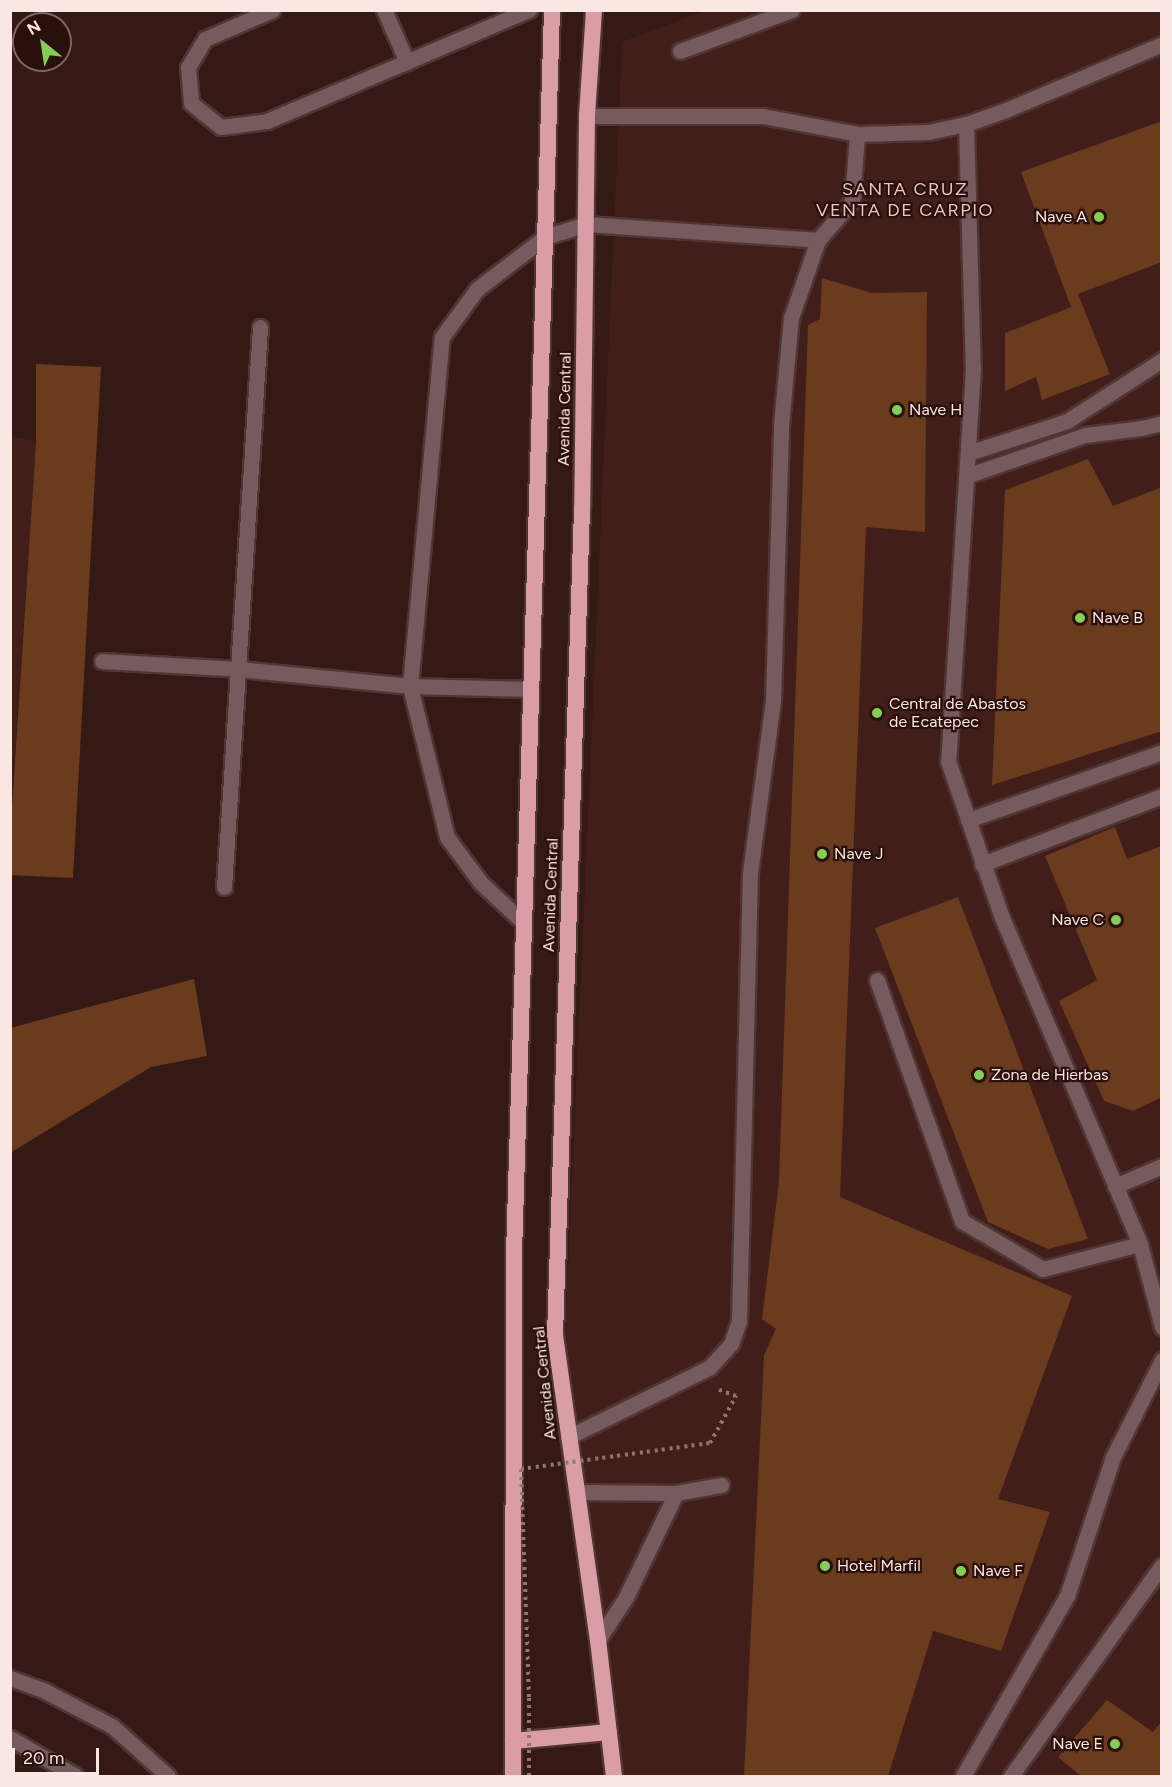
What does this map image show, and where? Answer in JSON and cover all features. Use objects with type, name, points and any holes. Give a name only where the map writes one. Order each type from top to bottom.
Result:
[{"type":"highway","name":"Avenida Central","points":[[513,1776],[514,1254],[552,10]]},
{"type":"highway","name":"Avenida Central","points":[[594,10],[587,116],[582,509],[555,1335],[598,1640],[614,1776]]},
{"type":"highway","points":[[513,1741],[609,1732]]},
{"type":"lane","points":[[272,10],[206,39],[188,67],[191,103],[221,127],[267,121],[529,10]]},
{"type":"lane","points":[[384,10],[407,62]]},
{"type":"lane","points":[[680,51],[792,10]]},
{"type":"lane","points":[[587,116],[763,116],[857,134],[928,132],[966,124],[1006,110],[1161,45]]},
{"type":"lane","points":[[966,124],[973,368],[948,761],[1001,915],[1140,1244],[1161,1327]]},
{"type":"lane","points":[[568,1437],[710,1368],[731,1344],[739,1321],[750,873],[773,700],[781,425],[791,318],[818,240],[852,201],[857,134]]},
{"type":"lane","points":[[524,923],[481,883],[447,837],[411,686],[442,337],[477,289],[545,237],[586,224],[818,240]]},
{"type":"lane","points":[[224,887],[260,327]]},
{"type":"lane","points":[[968,453],[1066,421],[1161,360]]},
{"type":"lane","points":[[1066,421],[1085,435]]},
{"type":"lane","points":[[966,476],[1085,435],[1141,428],[1161,423]]},
{"type":"lane","points":[[102,661],[239,669],[411,686],[531,689]]},
{"type":"lane","points":[[968,820],[1161,752]]},
{"type":"lane","points":[[982,864],[1161,796]]},
{"type":"lane","points":[[878,980],[962,1221],[1043,1269],[1140,1244]]},
{"type":"lane","points":[[1115,1186],[1161,1166]]},
{"type":"lane","points":[[963,1776],[1067,1596],[1113,1457],[1161,1360]]},
{"type":"lane","points":[[577,1492],[676,1493],[722,1485]]},
{"type":"lane","points":[[598,1640],[626,1597],[676,1493]]},
{"type":"lane","points":[[1011,1776],[1161,1565]]},
{"type":"lane","points":[[10,1678],[43,1690],[112,1726],[168,1776]]},
{"type":"lane","points":[[10,1738],[75,1776]]},
{"type":"path","points":[[530,1776],[521,1469],[710,1443],[736,1396],[713,1388]]},
{"type":"shaded area","name":"Central de Abastos de Ecatepec","points":[[704,11],[1161,11],[1161,1776],[615,1776],[563,1384],[622,42]]},
{"type":"shaded area","points":[[11,436],[36,442],[11,811]]},
{"type":"building","name":"Nave A","points":[[1162,121],[1162,262],[1078,294],[1110,374],[1042,400],[1036,377],[1005,391],[1005,333],[1071,307],[1021,172]]},
{"type":"building","points":[[822,278],[872,293],[927,292],[925,532],[866,527],[840,1197],[1072,1296],[998,1499],[1050,1512],[1001,1651],[933,1631],[888,1776],[744,1776],[764,1355],[776,1329],[762,1319],[779,1181],[808,325],[820,319]]},
{"type":"building","points":[[36,364],[101,367],[73,878],[10,875],[10,837],[36,442]]},
{"type":"building","name":"Nave B","points":[[1088,459],[1113,506],[1162,487],[1162,731],[992,785],[1005,490]]},
{"type":"building","name":"Nave C","points":[[1115,827],[1127,859],[1162,846],[1162,1097],[1133,1111],[1104,1101],[1059,1001],[1097,980],[1045,856]]},
{"type":"building","name":"Zona de Hierbas","points":[[958,897],[1088,1239],[1048,1249],[988,1222],[875,928]]},
{"type":"building","points":[[194,979],[207,1056],[151,1067],[10,1153],[10,1028]]},
{"type":"building","name":"Nave E","points":[[1107,1700],[1153,1732],[1162,1721],[1162,1776],[1081,1776],[1058,1757]]},
{"type":"place","name":"Nave A","points":[[1099,217]]},
{"type":"place","name":"Nave H","points":[[897,410]]},
{"type":"place","name":"Nave B","points":[[1080,618]]},
{"type":"place","name":"Central de Abastos de Ecatepec","points":[[877,713]]},
{"type":"place","name":"Nave J","points":[[822,854]]},
{"type":"place","name":"Nave C","points":[[1116,920]]},
{"type":"place","name":"Zona de Hierbas","points":[[979,1075]]},
{"type":"place","name":"Hotel Marfil","points":[[825,1566]]},
{"type":"place","name":"Nave F","points":[[961,1571]]},
{"type":"place","name":"Nave E","points":[[1115,1744]]},
{"type":"district","name":"SANTA CRUZ VENTA DE CARPIO","points":[[905,200]]}]
